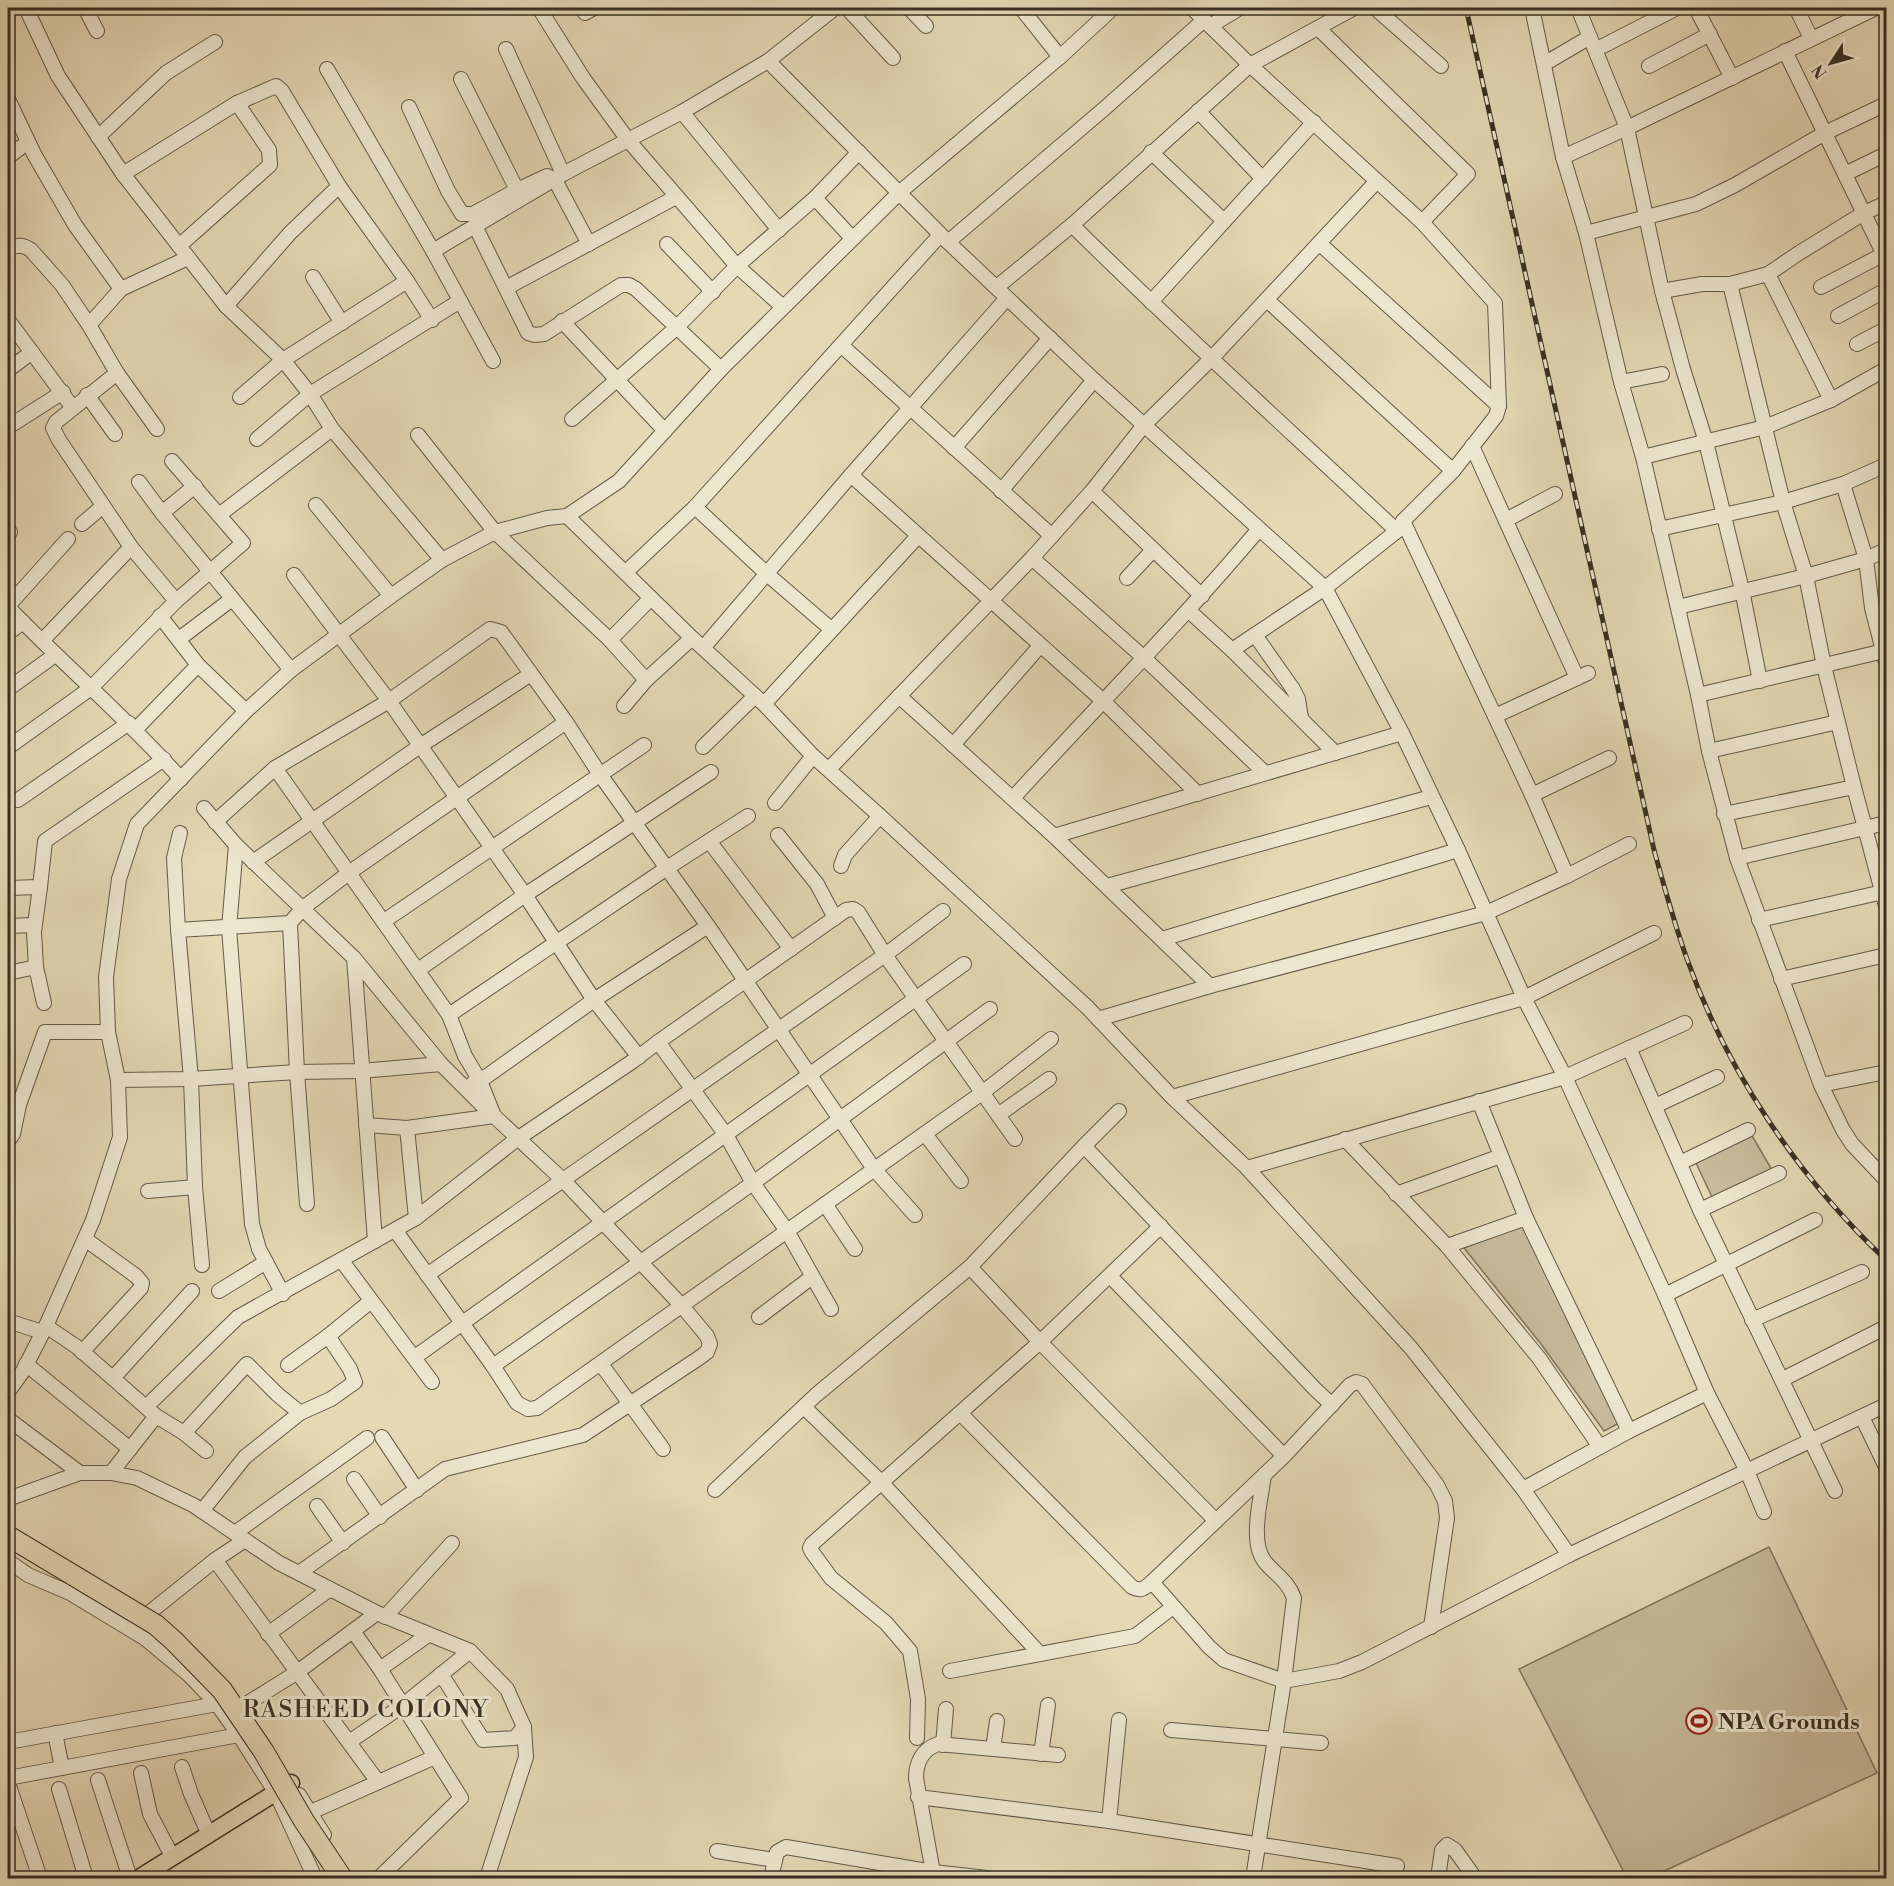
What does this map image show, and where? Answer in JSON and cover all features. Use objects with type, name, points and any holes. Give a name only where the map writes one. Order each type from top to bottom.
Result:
[{"type":"highway","points":[[8,1536],[156,1625],[222,1690],[264,1752],[304,1821],[342,1878]]},
{"type":"highway","points":[[8,1547],[162,1642],[216,1694],[244,1732],[328,1878]]},
{"type":"main road","points":[[139,1878],[291,1783]]},
{"type":"street","points":[[26,8],[58,76],[123,174],[226,306],[283,360],[310,394],[332,429],[442,560]]},
{"type":"street","points":[[85,8],[97,31]]},
{"type":"street","points":[[538,8],[583,78],[628,140],[737,266],[783,307]]},
{"type":"street","points":[[433,251],[559,177],[682,112],[768,61],[835,8]]},
{"type":"street","points":[[847,8],[893,58]]},
{"type":"street","points":[[909,8],[926,26]]},
{"type":"street","points":[[1021,8],[1060,57]]},
{"type":"street","points":[[8,1392],[44,1329],[85,1239],[120,1137],[118,1080],[108,1032],[106,977],[119,879],[137,824],[246,711],[291,670],[391,596],[442,560],[495,532],[547,518],[567,516],[619,481],[721,369],[852,238],[900,192],[1060,57],[1111,8]]},
{"type":"street","points":[[1192,8],[1250,65],[1422,222],[1495,303],[1499,406],[1496,416],[1453,471],[1400,526],[1324,588],[1232,650]]},
{"type":"street","points":[[626,572],[696,507],[841,345],[944,238],[1207,23],[1240,8]]},
{"type":"street","points":[[703,648],[910,407],[1002,292],[1151,152],[1250,65],[1354,8]]},
{"type":"street","points":[[1375,8],[1441,66]]},
{"type":"street","points":[[1532,8],[1563,157],[1586,233],[1621,382],[1643,457],[1709,751],[1737,858],[1821,1085],[1852,1144],[1883,1172]]},
{"type":"street","points":[[1578,8],[1627,128],[1662,291],[1706,442],[1742,590],[1760,681]]},
{"type":"street","points":[[1602,46],[1677,8]]},
{"type":"street","points":[[1696,8],[1732,78]]},
{"type":"street","points":[[1796,8],[1811,38]]},
{"type":"street","points":[[1563,157],[1876,8]]},
{"type":"street","points":[[1318,28],[1468,174],[1422,222]]},
{"type":"street","points":[[1649,66],[1710,34]]},
{"type":"street","points":[[1544,64],[1590,37]]},
{"type":"street","points":[[98,137],[166,73],[215,42]]},
{"type":"street","points":[[506,49],[589,244]]},
{"type":"street","points":[[1785,51],[1885,256],[1821,287]]},
{"type":"street","points":[[768,61],[944,238],[1094,380],[1324,588],[1402,733],[1458,850],[1524,998],[1565,1077],[1665,1295],[1707,1393],[1747,1471],[1764,1512]]},
{"type":"street","points":[[327,69],[494,361]]},
{"type":"street","points":[[461,79],[517,190]]},
{"type":"street","points":[[123,174],[237,103],[276,86],[282,92],[339,186],[432,320]]},
{"type":"street","points":[[8,99],[28,142],[75,225],[121,289]]},
{"type":"street","points":[[179,246],[270,165],[269,150],[237,103]]},
{"type":"street","points":[[1586,233],[1696,204],[1735,185],[1826,133],[1887,104]]},
{"type":"street","points":[[409,107],[448,191],[462,214],[466,216],[547,176],[559,177]]},
{"type":"street","points":[[1198,111],[1263,179]]},
{"type":"street","points":[[682,112],[780,230]]},
{"type":"street","points":[[1150,302],[1314,122]]},
{"type":"street","points":[[8,157],[28,142]]},
{"type":"street","points":[[572,419],[676,328],[737,266],[815,198],[859,152]]},
{"type":"street","points":[[1151,152],[1224,222]]},
{"type":"street","points":[[1845,174],[1887,154]]},
{"type":"street","points":[[829,769],[1032,558],[1092,491],[1144,425],[1212,358],[1376,182]]},
{"type":"street","points":[[226,306],[290,233],[339,186]]},
{"type":"street","points":[[506,288],[676,197]]},
{"type":"street","points":[[815,198],[852,238]]},
{"type":"street","points":[[1662,291],[1702,285],[1730,284],[1768,274],[1864,213],[1887,203]]},
{"type":"street","points":[[1072,225],[1150,302],[1400,526],[1495,716],[1566,876]]},
{"type":"street","points":[[475,226],[528,333],[544,334],[621,285],[629,285],[721,369]]},
{"type":"street","points":[[1319,243],[1499,406]]},
{"type":"street","points":[[667,244],[713,292]]},
{"type":"street","points":[[8,249],[17,245],[25,246],[62,285],[117,373],[158,429]]},
{"type":"street","points":[[89,325],[121,289],[188,258]]},
{"type":"street","points":[[1768,274],[1831,400]]},
{"type":"street","points":[[313,277],[342,323]]},
{"type":"street","points":[[240,397],[283,360],[407,281]]},
{"type":"street","points":[[1730,284],[1784,502],[1806,576],[1824,666],[1864,829],[1885,899],[1759,920]]},
{"type":"street","points":[[1838,316],[1887,290]]},
{"type":"street","points":[[1266,300],[1453,471]]},
{"type":"street","points":[[257,439],[310,394],[460,302]]},
{"type":"street","points":[[8,320],[73,408]]},
{"type":"street","points":[[562,321],[665,431]]},
{"type":"street","points":[[1857,344],[1887,329]]},
{"type":"street","points":[[954,448],[1050,338]]},
{"type":"street","points":[[841,345],[1052,536]]},
{"type":"street","points":[[8,370],[32,352]]},
{"type":"street","points":[[1643,457],[1765,427],[1831,400],[1887,369]]},
{"type":"street","points":[[117,373],[87,395],[56,422],[53,428],[131,547],[176,601]]},
{"type":"street","points":[[1621,382],[1662,374]]},
{"type":"street","points":[[1001,491],[1094,380]]},
{"type":"street","points":[[8,427],[63,392]]},
{"type":"street","points":[[87,395],[115,434]]},
{"type":"street","points":[[219,515],[332,429]]},
{"type":"street","points":[[418,435],[495,532],[610,640],[646,680]]},
{"type":"street","points":[[1472,446],[1582,676],[1495,716]]},
{"type":"street","points":[[10,746],[91,688],[160,616],[243,543],[172,461]]},
{"type":"street","points":[[1659,529],[1784,502],[1843,484],[1887,465]]},
{"type":"street","points":[[851,475],[1102,700],[1198,794]]},
{"type":"street","points":[[139,482],[291,670]]},
{"type":"street","points":[[1698,695],[1824,666],[1885,656],[1872,608],[1866,559],[1843,484]]},
{"type":"street","points":[[162,513],[195,486]]},
{"type":"street","points":[[1092,491],[1202,596]]},
{"type":"street","points":[[1506,520],[1555,494]]},
{"type":"street","points":[[316,505],[391,596]]},
{"type":"street","points":[[82,524],[103,506]]},
{"type":"street","points":[[696,507],[767,574],[831,629]]},
{"type":"street","points":[[567,516],[759,700],[813,756],[1098,1019],[1172,1097],[1247,1168],[1411,1348],[1523,1489],[1569,1555]]},
{"type":"street","points":[[1013,798],[1102,700],[1202,596],[1259,529]]},
{"type":"street","points":[[703,747],[759,700],[831,629],[918,536]]},
{"type":"street","points":[[68,539],[8,606],[55,655],[132,727],[181,779]]},
{"type":"street","points":[[42,641],[131,547]]},
{"type":"street","points":[[1127,578],[1154,550]]},
{"type":"street","points":[[1678,607],[1806,576],[1866,559],[1887,550]]},
{"type":"street","points":[[1032,558],[1143,657],[1265,773]]},
{"type":"street","points":[[294,575],[389,701],[525,895],[594,1000],[639,1057]]},
{"type":"street","points":[[610,640],[651,597]]},
{"type":"street","points":[[178,639],[232,599]]},
{"type":"street","points":[[1872,608],[1887,602]]},
{"type":"street","points":[[1188,610],[1232,650],[1335,753]]},
{"type":"street","points":[[160,616],[198,664],[246,711]]},
{"type":"street","points":[[8,633],[23,622]]},
{"type":"street","points":[[215,822],[275,768],[389,701],[490,629],[501,632],[708,926],[874,1169],[915,1215]]},
{"type":"street","points":[[1255,635],[1293,689],[1298,699],[1301,718]]},
{"type":"street","points":[[624,706],[646,680],[692,638]]},
{"type":"street","points":[[953,745],[1040,646]]},
{"type":"street","points":[[8,689],[55,655]]},
{"type":"street","points":[[18,800],[132,727],[198,664]]},
{"type":"street","points":[[253,862],[420,746],[531,674]]},
{"type":"street","points":[[899,696],[1054,836],[1210,986]]},
{"type":"street","points":[[178,930],[290,922],[303,908],[350,872],[566,722]]},
{"type":"street","points":[[1709,751],[1838,722]]},
{"type":"street","points":[[1054,836],[1402,733]]},
{"type":"street","points":[[384,921],[599,773],[644,745]]},
{"type":"street","points":[[775,803],[813,756]]},
{"type":"street","points":[[1532,795],[1609,758]]},
{"type":"street","points":[[44,1003],[36,967],[34,925],[45,842],[164,759]]},
{"type":"street","points":[[275,768],[449,1016],[465,1056],[480,1081],[494,1116]]},
{"type":"street","points":[[418,970],[525,895],[711,772]]},
{"type":"street","points":[[1724,814],[1854,787]]},
{"type":"street","points":[[1107,886],[1431,797]]},
{"type":"street","points":[[204,808],[236,845],[354,958],[441,1064],[564,1181],[682,1306],[707,1336],[710,1344],[707,1352],[583,1435],[445,1469],[299,1573]]},
{"type":"street","points":[[449,1016],[667,868],[748,816]]},
{"type":"street","points":[[841,866],[845,855],[880,816]]},
{"type":"street","points":[[1737,858],[1887,823]]},
{"type":"street","points":[[180,833],[174,858],[202,1265]]},
{"type":"street","points":[[778,835],[817,884],[835,918]]},
{"type":"street","points":[[709,841],[790,949]]},
{"type":"street","points":[[1098,1019],[1210,986],[1486,913],[1629,844]]},
{"type":"street","points":[[236,845],[229,928],[252,1224],[258,1248],[283,1294]]},
{"type":"street","points":[[1162,939],[1458,850]]},
{"type":"street","points":[[8,888],[40,888]]},
{"type":"street","points":[[111,1473],[129,1449],[151,1411],[238,1317],[416,1218],[517,1138],[639,1057],[846,910],[853,909],[858,912],[885,955],[1015,1138]]},
{"type":"street","points":[[427,1275],[779,1030],[943,911]]},
{"type":"street","points":[[290,922],[297,1072],[307,1203]]},
{"type":"street","points":[[8,926],[34,925]]},
{"type":"street","points":[[463,1086],[480,1081],[594,1000],[708,926]]},
{"type":"street","points":[[1172,1097],[1524,998],[1654,933]]},
{"type":"street","points":[[1780,979],[1887,955]]},
{"type":"street","points":[[354,958],[375,1241]]},
{"type":"street","points":[[415,1357],[964,964]]},
{"type":"street","points":[[8,973],[36,967]]},
{"type":"street","points":[[493,1366],[641,1264],[990,1009]]},
{"type":"street","points":[[1247,1168],[1565,1077],[1685,1023]]},
{"type":"street","points":[[8,1141],[13,1134],[13,1104],[45,1032],[108,1032]]},
{"type":"street","points":[[395,1230],[517,1403],[528,1409],[537,1408],[925,1134],[1052,1039]]},
{"type":"street","points":[[658,1042],[726,1135],[753,1183],[787,1231],[831,1309]]},
{"type":"street","points":[[1629,1048],[1700,1210],[1835,1491]]},
{"type":"street","points":[[118,1080],[240,1077],[297,1072],[361,1071],[441,1064]]},
{"type":"street","points":[[1821,1085],[1887,1072]]},
{"type":"street","points":[[1655,1106],[1717,1077]]},
{"type":"street","points":[[998,1116],[1049,1079]]},
{"type":"street","points":[[1479,1101],[1526,1218],[1629,1431]]},
{"type":"street","points":[[715,1490],[804,1407],[970,1267],[1119,1110]]},
{"type":"street","points":[[366,1125],[407,1128],[494,1116]]},
{"type":"street","points":[[407,1128],[416,1218]]},
{"type":"street","points":[[1680,1163],[1748,1131]]},
{"type":"street","points":[[925,1134],[962,1181]]},
{"type":"street","points":[[1345,1139],[1447,1246],[1539,1359],[1600,1447]]},
{"type":"street","points":[[1084,1146],[1332,1405]]},
{"type":"street","points":[[1396,1194],[1501,1156]]},
{"type":"street","points":[[1700,1210],[1779,1173]]},
{"type":"street","points":[[148,1191],[195,1187]]},
{"type":"street","points":[[825,1204],[855,1249]]},
{"type":"street","points":[[1447,1246],[1526,1218]]},
{"type":"street","points":[[1665,1295],[1815,1220]]},
{"type":"street","points":[[917,1738],[918,1699],[910,1651],[886,1623],[831,1578],[810,1548],[827,1530],[1040,1342],[1161,1226]]},
{"type":"street","points":[[82,1352],[141,1288],[142,1283],[136,1276],[85,1239]]},
{"type":"street","points":[[342,1261],[432,1382]]},
{"type":"street","points":[[219,1291],[266,1262]]},
{"type":"street","points":[[970,1267],[1040,1342],[1216,1521]]},
{"type":"street","points":[[1752,1320],[1862,1272]]},
{"type":"street","points":[[1110,1276],[1284,1456]]},
{"type":"street","points":[[759,1317],[813,1278]]},
{"type":"street","points":[[113,1378],[192,1291]]},
{"type":"street","points":[[288,1365],[371,1301]]},
{"type":"street","points":[[8,1321],[44,1329],[82,1352],[151,1411],[184,1432],[206,1451]]},
{"type":"street","points":[[1783,1380],[1887,1327]]},
{"type":"street","points":[[202,1511],[245,1457],[300,1413],[331,1399],[354,1383],[350,1369],[328,1336]]},
{"type":"street","points":[[26,1364],[129,1449]]},
{"type":"street","points":[[184,1432],[247,1364],[300,1413]]},
{"type":"street","points":[[601,1364],[663,1449]]},
{"type":"street","points":[[961,1414],[1132,1587],[1143,1590],[1284,1456],[1350,1385],[1356,1382],[1362,1384],[1437,1485],[1445,1501],[1447,1518],[1431,1627]]},
{"type":"street","points":[[1523,1489],[1629,1431],[1707,1393]]},
{"type":"street","points":[[1152,1582],[1209,1647],[1224,1660],[1284,1681],[1347,1668],[1569,1555],[1887,1405]]},
{"type":"street","points":[[804,1407],[882,1483],[1040,1654]]},
{"type":"street","points":[[1862,1418],[1886,1467]]},
{"type":"street","points":[[8,1419],[80,1473]]},
{"type":"street","points":[[382,1437],[417,1490]]},
{"type":"street","points":[[149,1613],[240,1537],[367,1438]]},
{"type":"street","points":[[8,1499],[80,1473],[111,1473],[137,1478],[202,1511],[279,1563],[381,1615],[470,1651],[507,1689],[524,1727],[526,1757],[487,1878]]},
{"type":"street","points":[[1253,1878],[1284,1681],[1294,1598],[1290,1587],[1263,1559],[1259,1547],[1257,1535],[1264,1475]]},
{"type":"street","points":[[354,1479],[380,1517]]},
{"type":"street","points":[[317,1506],[343,1543]]},
{"type":"street","points":[[8,1526],[149,1613],[183,1641],[243,1706],[351,1878]]},
{"type":"street","points":[[243,1706],[296,1673],[353,1631],[381,1615],[452,1543]]},
{"type":"street","points":[[215,1560],[267,1634],[378,1782]]},
{"type":"street","points":[[8,1561],[28,1575],[70,1593],[146,1639],[188,1674],[217,1704],[276,1793],[315,1878]]},
{"type":"street","points":[[267,1634],[330,1589]]},
{"type":"street","points":[[950,1671],[1135,1636],[1173,1607]]},
{"type":"street","points":[[353,1631],[380,1669],[461,1798],[380,1878]]},
{"type":"street","points":[[380,1669],[428,1635]]},
{"type":"street","points":[[349,1742],[402,1706],[470,1651]]},
{"type":"street","points":[[441,1674],[483,1740],[515,1738],[524,1727]]},
{"type":"street","points":[[8,1742],[217,1704]]},
{"type":"street","points":[[1041,1754],[1048,1705]]},
{"type":"street","points":[[943,1745],[946,1709]]},
{"type":"street","points":[[1109,1821],[1119,1720]]},
{"type":"street","points":[[993,1749],[997,1721]]},
{"type":"street","points":[[1171,1730],[1321,1743]]},
{"type":"street","points":[[55,1733],[62,1768]]},
{"type":"street","points":[[8,1778],[239,1735]]},
{"type":"street","points":[[933,1875],[918,1797],[916,1770],[922,1755],[929,1747],[943,1745],[1058,1755]]},
{"type":"street","points":[[311,1812],[435,1757]]},
{"type":"street","points":[[182,1767],[209,1835]]},
{"type":"street","points":[[141,1773],[150,1814],[172,1856]]},
{"type":"street","points":[[98,1780],[130,1878]]},
{"type":"street","points":[[8,1783],[40,1878]]},
{"type":"street","points":[[59,1789],[86,1878]]},
{"type":"street","points":[[918,1797],[1109,1821],[1397,1866]]},
{"type":"street","points":[[1438,1878],[1442,1850],[1447,1845],[1455,1850],[1475,1878]]},
{"type":"street","points":[[771,1878],[777,1852],[786,1846],[933,1875],[987,1878]]},
{"type":"street","points":[[717,1851],[775,1860]]},
{"type":"shaded area","points":[[1751,1134],[1772,1170],[1713,1199],[1696,1163]]},
{"type":"shaded area","points":[[1530,1221],[1623,1421],[1604,1431],[1541,1344],[1464,1248]]},
{"type":"shaded area","name":"NPA Grounds","points":[[1769,1547],[1877,1773],[1649,1878],[1627,1878],[1519,1669]]},
{"type":"railway","points":[[1466,8],[1654,850],[1682,945],[1703,1001],[1723,1042],[1769,1121],[1795,1159],[1824,1194],[1886,1260]]},
{"type":"place","name":"NPA Grounds","points":[[1699,1721]]},
{"type":"district","name":"RASHEED COLONY","points":[[366,1709]]}]
